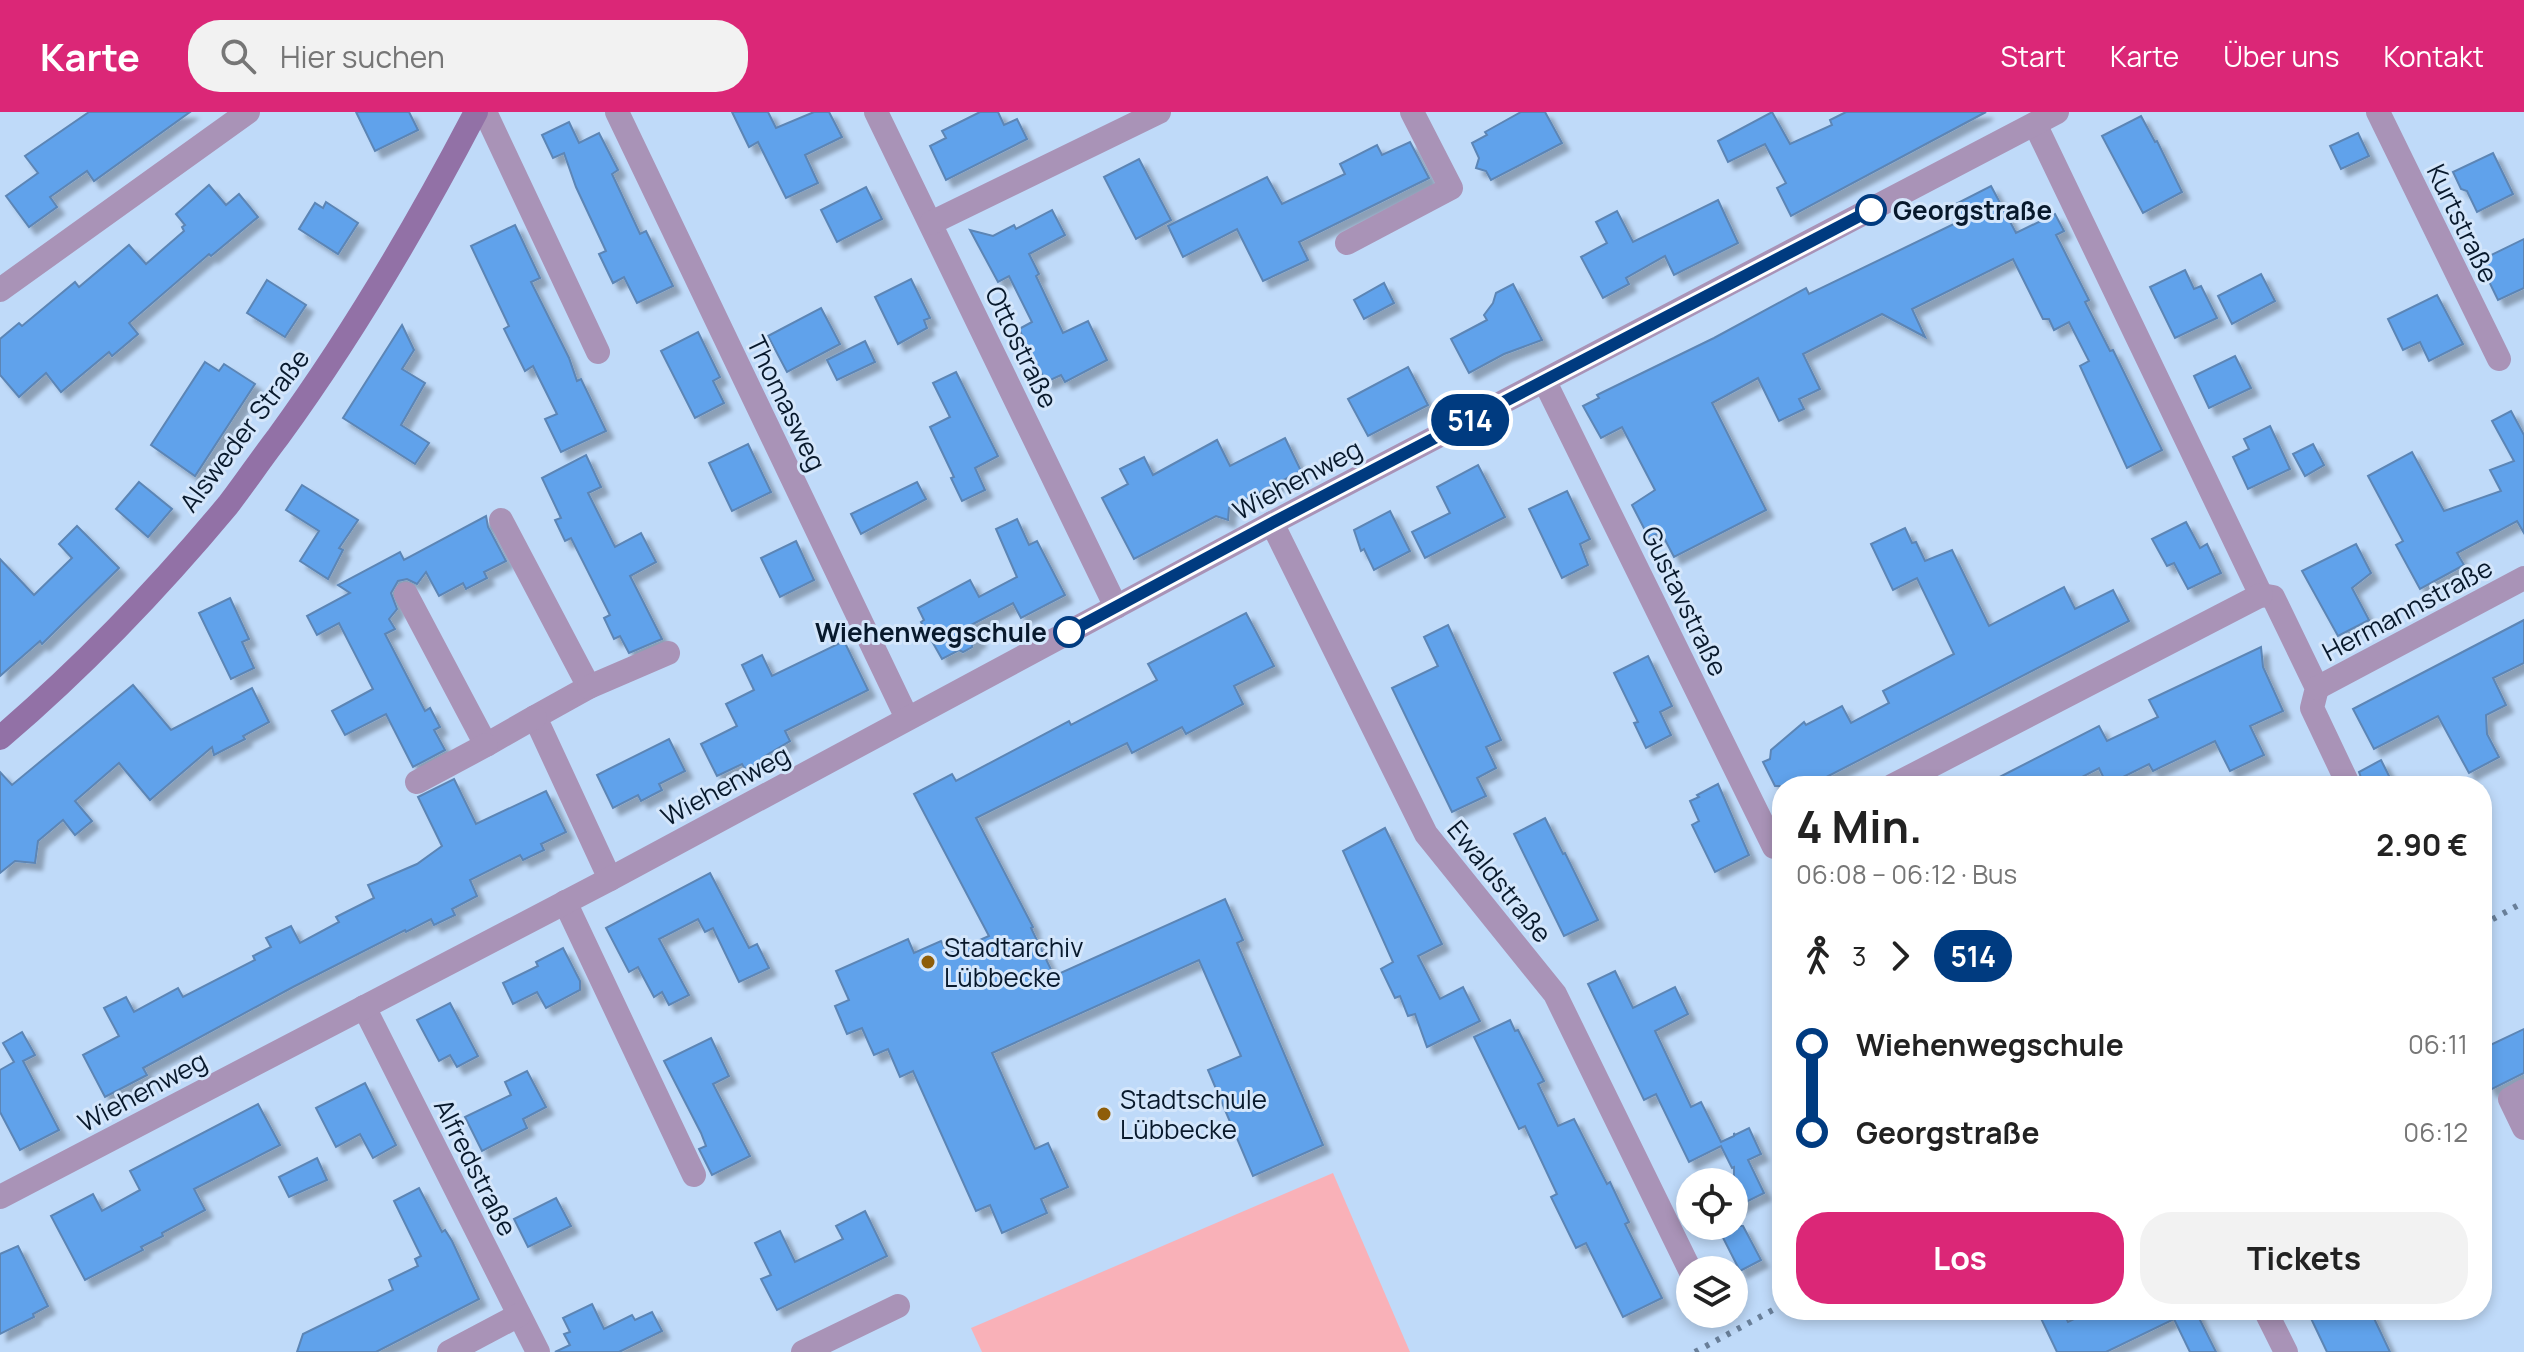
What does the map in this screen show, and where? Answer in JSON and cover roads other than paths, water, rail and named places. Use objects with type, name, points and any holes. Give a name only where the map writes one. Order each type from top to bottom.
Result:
[{"type":"street","points":[[0,290],[248,112]]},
{"type":"street","name":"Alsweder Straße","points":[[0,738],[84,664],[229,503],[318,382],[398,255],[476,112]]},
{"type":"street","points":[[485,112],[598,352]]},
{"type":"street","name":"Thomasweg","points":[[617,112],[907,718]]},
{"type":"street","name":"Ottostraße","points":[[876,112],[1116,607]]},
{"type":"street","points":[[931,223],[1159,112]]},
{"type":"street","points":[[1347,243],[1451,188],[1412,112]]},
{"type":"street","name":"Wiehenweg","points":[[0,1197],[610,879],[1272,523],[2057,112]]},
{"type":"street","name":"Kurtstraße","points":[[2378,112],[2499,359]]},
{"type":"street","points":[[2035,124],[2261,595]]},
{"type":"street","name":"Gustavstraße","points":[[1545,382],[1772,837]]},
{"type":"street","points":[[501,520],[589,687]]},
{"type":"street","name":"Ewaldstraße","points":[[1272,523],[1426,834],[1555,994],[1683,1256]]},
{"type":"street","name":"Hermannstraße","points":[[2317,688],[2524,578]]},
{"type":"street","points":[[406,594],[486,745]]},
{"type":"street","points":[[1911,776],[2261,595],[2273,597],[2317,688],[2312,708],[2344,776]]},
{"type":"street","points":[[417,782],[589,687],[668,653]]},
{"type":"street","points":[[535,717],[610,879]]},
{"type":"street","points":[[565,902],[694,1175]]},
{"type":"street","name":"Alfredstraße","points":[[364,1007],[538,1352]]},
{"type":"street","points":[[2524,1091],[2510,1099],[2524,1128]]},
{"type":"street","points":[[803,1352],[898,1306]]},
{"type":"street","points":[[449,1352],[519,1315]]},
{"type":"street","points":[[2270,1320],[2286,1352]]},
{"type":"railway","points":[[2492,920],[2524,902]]},
{"type":"railway","points":[[1695,1352],[1772,1310]]},
{"type":"place","name":"Georgstraße","points":[[1871,210]]},
{"type":"place","name":"Wiehenwegschule","points":[[1069,632]]},
{"type":"place","name":"Stadtarchiv Lübbecke","points":[[928,962]]},
{"type":"place","name":"Stadtschule Lübbecke","points":[[1104,1114]]}]
